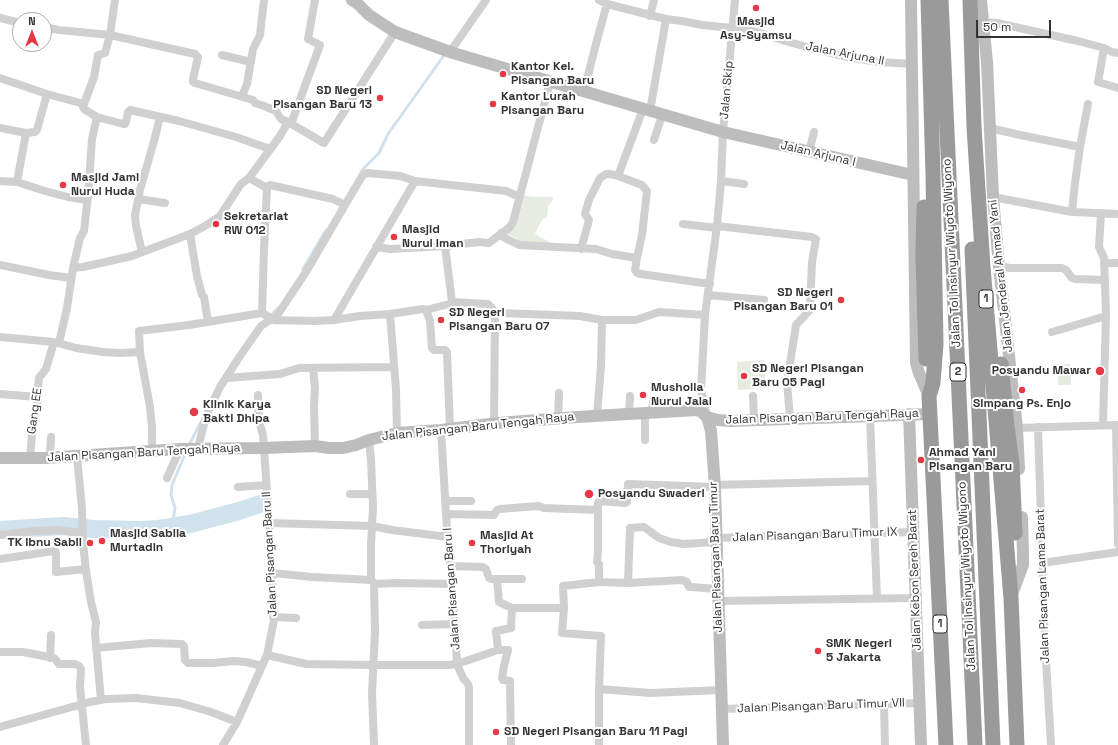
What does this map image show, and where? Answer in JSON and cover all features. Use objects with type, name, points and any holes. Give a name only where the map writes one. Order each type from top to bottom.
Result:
[{"type":"highway","points":[[925,0],[923,256],[926,358],[929,396]]},
{"type":"highway","name":"1","points":[[928,0],[933,151],[936,344],[933,383],[929,396],[946,745]]},
{"type":"highway","name":"Jalan Tol Insinyur Wiyoto Wiyono","points":[[941,0],[975,745]]},
{"type":"highway","name":"Jalan Tol Insinyur Wiyoto Wiyono","points":[[962,0],[993,745]]},
{"type":"highway","name":"Jalan Jenderal Ahmad Yani","points":[[970,0],[974,127],[984,275],[1010,598],[1017,745]]},
{"type":"highway","points":[[975,0],[983,94],[990,264],[1012,462],[1015,538],[1010,598]]},
{"type":"street","points":[[115,0],[110,35],[105,53],[98,55],[94,77],[83,107],[84,110],[96,117],[123,124],[125,124],[128,112],[130,110],[236,137],[270,149]]},
{"type":"street","points":[[242,96],[247,84],[253,49],[260,36],[264,0]]},
{"type":"street","points":[[73,268],[110,262],[132,256],[190,234],[220,216],[241,184],[249,178],[290,123],[320,45],[308,39],[315,0]]},
{"type":"street","points":[[446,50],[486,0]]},
{"type":"street","points":[[650,16],[654,0]]},
{"type":"street","name":"Jalan Skip","points":[[723,132],[735,0]]},
{"type":"street","name":"1","points":[[911,0],[916,363],[929,396]]},
{"type":"street","name":"Jalan Jenderal Ahmad Yani","points":[[981,0],[987,62],[993,196],[999,266],[1017,428],[1023,565],[1010,598]]},
{"type":"street","name":"Jalan Arjuna I","points":[[354,1],[369,15],[395,32],[446,50],[723,132],[913,175]]},
{"type":"street","points":[[584,92],[597,40],[603,2]]},
{"type":"street","name":"Jalan Arjuna II","points":[[603,2],[666,20],[682,21],[702,25],[733,27],[852,58],[879,62],[912,64]]},
{"type":"street","points":[[0,18],[12,21]]},
{"type":"street","points":[[618,176],[646,110],[653,101],[666,20]]},
{"type":"street","points":[[983,22],[997,23],[1078,41],[1118,53]]},
{"type":"street","points":[[52,29],[110,35],[195,54],[198,57],[193,82],[253,100],[255,103],[276,112],[281,119],[324,143],[395,32]]},
{"type":"street","points":[[1104,48],[1098,82],[1118,88]]},
{"type":"street","points":[[222,55],[251,62]]},
{"type":"street","points":[[0,78],[47,94],[84,104]]},
{"type":"street","points":[[376,247],[390,249],[445,246],[479,242],[490,243],[500,233],[510,227],[513,222],[520,197],[550,82]]},
{"type":"street","points":[[0,128],[26,133],[35,132],[37,130],[47,94]]},
{"type":"street","points":[[1072,212],[1080,147],[1088,104]]},
{"type":"street","points":[[654,140],[662,115]]},
{"type":"street","name":"Gang EE","points":[[30,458],[40,378],[46,369],[67,308],[73,268],[80,238],[84,231],[92,139],[96,117]]},
{"type":"street","points":[[142,252],[135,215],[160,117]]},
{"type":"street","points":[[990,128],[1080,147]]},
{"type":"street","name":"Jalan Pisangan Baru Timur","points":[[722,745],[715,486],[711,431],[701,390],[705,315],[717,227],[723,132]]},
{"type":"street","points":[[809,152],[814,132]]},
{"type":"street","points":[[17,182],[26,133]]},
{"type":"street","points":[[167,478],[188,448],[206,416],[216,394],[240,356],[261,326],[306,272],[344,204],[364,174],[368,173],[400,176],[415,180],[506,191],[520,197]]},
{"type":"street","points":[[580,249],[589,220],[585,214],[593,189],[602,176],[610,174],[618,176],[642,185],[646,191],[642,234],[635,270],[637,273],[710,284]]},
{"type":"street","points":[[249,178],[267,188],[270,186],[333,199],[344,204]]},
{"type":"street","points":[[334,320],[415,180]]},
{"type":"street","points":[[0,181],[17,182],[68,197],[87,200]]},
{"type":"street","points":[[721,181],[744,184]]},
{"type":"street","points":[[267,188],[269,317]]},
{"type":"street","points":[[993,196],[1072,212],[1118,214]]},
{"type":"street","points":[[138,199],[165,203]]},
{"type":"street","points":[[1101,213],[1100,247],[1104,258],[1106,316],[1103,424]]},
{"type":"street","points":[[682,224],[812,237],[816,239],[812,262],[810,308],[796,325],[787,383],[790,418]]},
{"type":"street","points":[[500,233],[503,237],[519,245],[596,249],[612,254],[637,258]]},
{"type":"street","points":[[190,234],[197,276],[202,295],[204,297],[208,322]]},
{"type":"street","points":[[445,246],[452,302]]},
{"type":"street","points":[[1104,264],[1118,263]]},
{"type":"street","points":[[0,265],[71,278]]},
{"type":"street","points":[[999,266],[1010,268],[1062,268],[1066,270],[1072,278],[1104,280]]},
{"type":"street","points":[[708,295],[764,300]]},
{"type":"street","points":[[152,451],[150,407],[140,352],[139,331],[208,322],[269,317],[303,321],[334,320],[423,309],[426,310],[452,302],[488,304],[492,308],[495,317],[494,424]]},
{"type":"street","name":"Jalan Pisangan Baru I","points":[[426,310],[430,321],[432,348],[434,350],[445,350],[447,352],[445,502],[457,664],[462,678],[469,686],[469,745]]},
{"type":"street","points":[[495,317],[500,313],[580,316],[602,320],[636,320],[659,312],[705,315]]},
{"type":"street","points":[[390,314],[393,367],[396,389],[397,433]]},
{"type":"street","points":[[1052,332],[1106,316]]},
{"type":"street","points":[[597,415],[602,320]]},
{"type":"street","points":[[0,337],[56,343],[103,352],[140,352]]},
{"type":"street","points":[[226,378],[280,374],[299,368],[393,367]]},
{"type":"street","points":[[313,368],[315,388],[315,446]]},
{"type":"street","points":[[558,418],[559,393]]},
{"type":"street","points":[[0,394],[38,397]]},
{"type":"street","name":"Jalan Pisangan Baru II","points":[[223,745],[237,722],[267,655],[274,620],[264,448],[263,435],[259,421],[258,395]]},
{"type":"street","points":[[629,413],[630,396]]},
{"type":"street","points":[[753,396],[754,420]]},
{"type":"street","points":[[645,440],[650,409]]},
{"type":"street","name":"Jalan Pisangan Baru Tengah Raya","points":[[0,458],[77,456],[188,448],[315,446],[343,448],[397,433],[446,430],[558,418],[629,413],[650,409],[699,410],[707,417],[731,421],[930,414]]},
{"type":"street","name":"Jalan Kebon Sereh Barat","points":[[909,414],[921,745]]},
{"type":"street","points":[[870,416],[877,599]]},
{"type":"street","points":[[1017,428],[1103,424],[1117,425],[1118,544]]},
{"type":"street","name":"Jalan Pisangan Lama Barat","points":[[1038,427],[1045,644],[1051,745]]},
{"type":"street","points":[[50,457],[51,437]]},
{"type":"street","points":[[369,440],[371,460],[371,545],[375,632],[372,693],[374,745]]},
{"type":"street","points":[[77,456],[82,509],[83,543],[91,602],[96,622],[95,633],[101,700]]},
{"type":"street","points":[[599,582],[599,564],[597,562],[598,503],[599,501],[627,502],[628,484],[715,486],[872,481]]},
{"type":"street","points":[[238,487],[266,485]]},
{"type":"street","points":[[350,494],[372,494]]},
{"type":"street","points":[[445,502],[471,501]]},
{"type":"street","points":[[446,514],[494,515],[497,510],[500,509],[538,506],[544,508],[598,510]]},
{"type":"street","points":[[269,523],[372,526],[448,537]]},
{"type":"street","name":"Jalan Pisangan Baru Timur IX","points":[[628,583],[630,528],[644,527],[659,538],[683,544],[716,540],[913,532]]},
{"type":"street","points":[[0,535],[34,531],[83,530]]},
{"type":"street","points":[[0,559],[54,551],[56,552],[56,572],[86,569]]},
{"type":"street","points":[[1042,563],[1118,552]]},
{"type":"street","points":[[450,566],[483,567],[486,569],[489,579],[522,579]]},
{"type":"street","points":[[272,573],[373,582],[451,584]]},
{"type":"street","points":[[497,580],[499,602],[512,608],[564,608]]},
{"type":"street","points":[[599,745],[601,636],[562,633],[564,608],[563,586],[599,582],[628,583],[682,580],[687,582],[689,587],[718,595],[877,599],[916,598]]},
{"type":"street","points":[[498,650],[495,632],[496,630],[511,628],[512,608]]},
{"type":"street","points":[[273,617],[296,618]]},
{"type":"street","points":[[422,625],[455,624]]},
{"type":"street","points":[[50,658],[51,635]]},
{"type":"street","points":[[96,648],[151,643],[182,644],[184,646],[185,660],[188,662],[213,663],[234,661],[262,666]]},
{"type":"street","points":[[267,655],[306,664],[457,664],[498,650],[508,650],[502,678],[503,680],[510,681],[511,745]]},
{"type":"street","points":[[0,652],[19,652],[55,659],[60,664],[75,664],[79,666],[81,669],[81,704],[86,745]]},
{"type":"street","points":[[599,689],[650,693],[721,690]]},
{"type":"street","points":[[0,727],[81,704],[106,699],[136,698],[180,703],[211,712],[237,722]]},
{"type":"street","name":"Jalan Pisangan Baru Timur VII","points":[[722,709],[920,702]]},
{"type":"street","points":[[884,704],[885,745]]},
{"type":"shaded area","points":[[521,195],[553,197],[553,200],[548,206],[547,217],[542,220],[535,233],[550,242],[545,248],[517,244],[516,238],[500,231],[512,219]]},
{"type":"shaded area","points":[[764,360],[766,388],[738,390],[737,362]]},
{"type":"shaded area","points":[[1058,364],[1071,364],[1071,385],[1058,385]]},
{"type":"waterway","points":[[360,174],[379,153],[388,134],[445,54]]},
{"type":"waterway","points":[[303,269],[326,230]]},
{"type":"waterway","points":[[269,317],[278,308]]},
{"type":"waterway","points":[[189,445],[202,420]]},
{"type":"waterway","points":[[172,527],[175,508],[171,495],[172,485],[186,452]]},
{"type":"waterway","points":[[0,530],[63,526],[93,529],[158,529],[190,524],[260,504]]},
{"type":"place","name":"Masjid Asy-Syamsu","points":[[756,8]]},
{"type":"place","name":"Kantor Kel. Pisangan Baru","points":[[503,74]]},
{"type":"place","name":"SD Negeri Pisangan Baru 13","points":[[380,98]]},
{"type":"place","name":"Kantor Lurah Pisangan Baru","points":[[493,104]]},
{"type":"place","name":"Masjid Jami Nurul Huda","points":[[63,185]]},
{"type":"place","name":"Sekretariat RW 012","points":[[216,224]]},
{"type":"place","name":"Masjid Nurul Iman","points":[[394,237]]},
{"type":"place","name":"SD Negeri Pisangan Baru 01","points":[[841,300]]},
{"type":"place","name":"SD Negeri Pisangan Baru 07","points":[[441,320]]},
{"type":"place","name":"Posyandu Mawar","points":[[1100,371]]},
{"type":"place","name":"SD Negeri Pisangan Baru 05 Pagi","points":[[744,376]]},
{"type":"place","name":"Simpang Ps. Enjo","points":[[1022,390]]},
{"type":"place","name":"Musholla Nurul Jalal","points":[[643,395]]},
{"type":"place","name":"Klinik Karya Bakti Dhipa","points":[[194,412]]},
{"type":"place","name":"Ahmad Yani Pisangan Baru","points":[[921,460]]},
{"type":"place","name":"Posyandu Swaderi","points":[[589,494]]},
{"type":"place","name":"Masjid Sabila Murtadin","points":[[102,541]]},
{"type":"place","name":"TK Ibnu Sabil","points":[[90,543]]},
{"type":"place","name":"Masjid At Thoriyah","points":[[472,543]]},
{"type":"place","name":"SMK Negeri 5 Jakarta","points":[[818,651]]},
{"type":"place","name":"SD Negeri Pisangan Baru 11 Pagi","points":[[496,732]]}]
